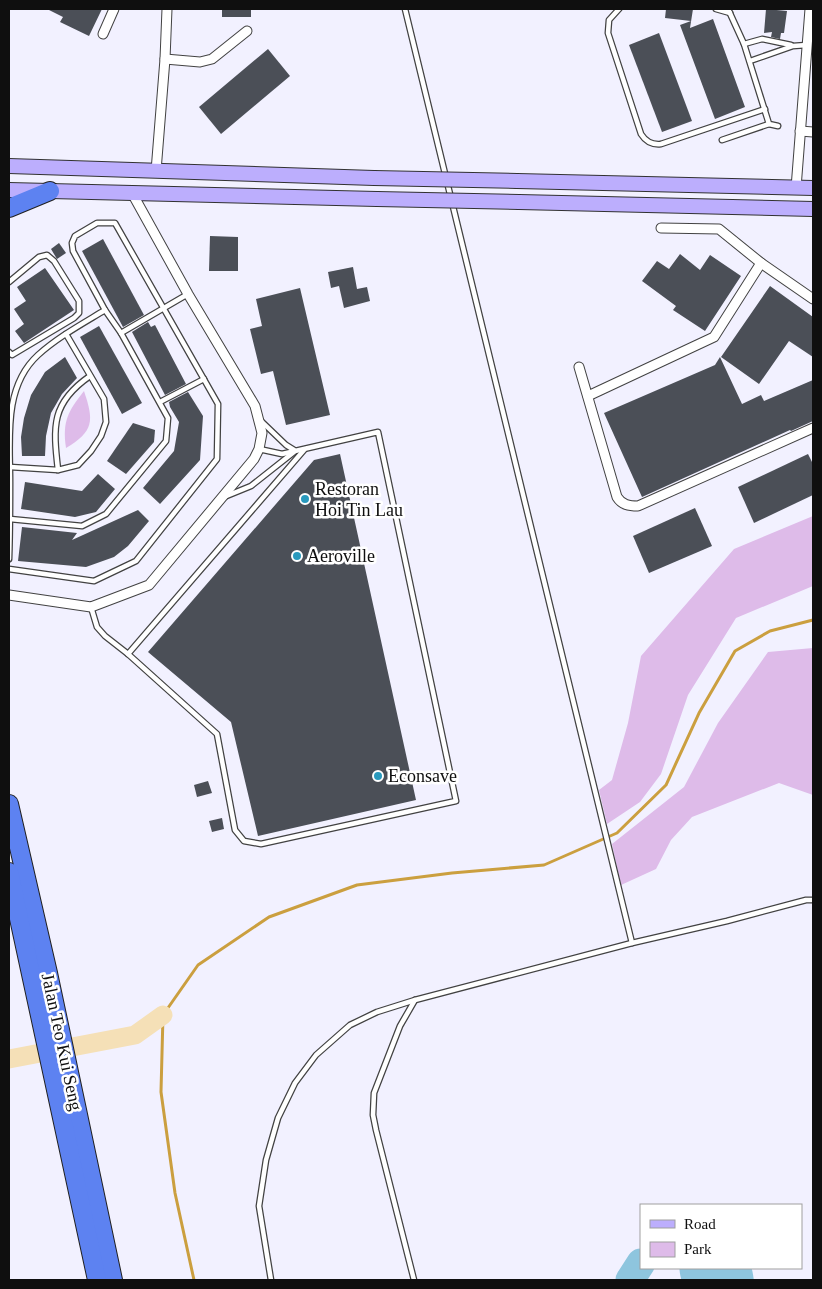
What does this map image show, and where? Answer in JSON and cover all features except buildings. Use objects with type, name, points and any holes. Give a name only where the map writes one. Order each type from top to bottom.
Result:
[{"type":"highway","points":[[9,208],[50,191]]},
{"type":"highway","name":"Jalan Teo Kui Seng","points":[[9,804],[39,974],[69,1115],[96,1280]]},
{"type":"highway","name":"Jalan Teo Kui Seng","points":[[9,872],[39,974]]},
{"type":"highway","name":"Jalan Teo Kui Seng","points":[[69,1115],[113,1280]]},
{"type":"main road","points":[[9,166],[374,178],[813,188]]},
{"type":"main road","points":[[9,190],[813,209]]},
{"type":"street","points":[[103,34],[114,9]]},
{"type":"street","points":[[156,171],[167,9]]},
{"type":"street","points":[[796,188],[810,9]]},
{"type":"street","points":[[165,59],[200,62],[212,59],[247,31]]},
{"type":"street","points":[[800,132],[813,132]]},
{"type":"street","points":[[9,595],[91,607],[149,585],[254,459],[259,449],[262,433],[255,406],[188,294],[132,193]]},
{"type":"street","points":[[660,228],[719,230],[761,263],[813,299]]},
{"type":"street","points":[[588,396],[714,337],[761,263]]},
{"type":"street","points":[[578,367],[618,497],[620,502],[632,506],[638,506],[813,428]]},
{"type":"lane","points":[[405,9],[632,943]]},
{"type":"lane","points":[[619,9],[609,20],[608,33],[641,134],[647,142],[656,145],[661,144],[765,109]]},
{"type":"lane","points":[[716,9],[729,11],[744,44],[769,124]]},
{"type":"lane","points":[[744,44],[762,39],[793,46]]},
{"type":"lane","points":[[750,61],[793,46],[807,45]]},
{"type":"lane","points":[[722,140],[769,124],[778,126]]},
{"type":"lane","points":[[9,569],[94,581],[136,561],[217,459],[218,404],[115,224],[97,223],[75,236],[72,243],[73,252],[105,310],[121,332],[168,418],[166,441],[106,514],[82,526],[10,519]]},
{"type":"lane","points":[[9,282],[39,257],[47,255],[54,261],[78,301],[80,313],[12,355],[9,352]]},
{"type":"lane","points":[[121,332],[188,294]]},
{"type":"lane","points":[[9,559],[9,433],[14,396],[28,368],[38,356],[66,334],[105,310]]},
{"type":"lane","points":[[10,467],[58,470],[78,465],[101,436],[106,422],[104,400],[66,334]]},
{"type":"lane","points":[[58,470],[55,446],[57,417],[62,403],[75,387],[90,376]]},
{"type":"lane","points":[[160,402],[204,379]]},
{"type":"lane","points":[[259,418],[286,445],[296,451]]},
{"type":"lane","points":[[91,607],[97,627],[105,636],[128,654],[217,734],[235,830],[244,840],[261,844],[456,801],[378,432],[282,454],[259,449]]},
{"type":"lane","points":[[128,654],[304,449]]},
{"type":"lane","points":[[220,499],[251,486],[296,451]]},
{"type":"lane","points":[[271,1280],[260,1206],[266,1160],[278,1118],[295,1083],[316,1055],[350,1025],[377,1012],[415,1000],[632,943],[806,900],[813,900]]},
{"type":"lane","points":[[414,1280],[376,1130],[373,1103],[374,1093],[400,1026],[415,1000]]},
{"type":"green space","points":[[84,391],[89,410],[89,424],[82,436],[66,448],[65,431],[68,417]]},
{"type":"green space","points":[[813,516],[813,586],[736,618],[688,695],[661,774],[640,802],[607,824],[599,790],[612,780],[628,723],[641,656],[734,549]]},
{"type":"green space","points":[[813,648],[813,795],[779,783],[692,817],[671,840],[656,869],[621,885],[612,844],[684,787],[718,723],[768,652]]},
{"type":"waterway","points":[[194,1280],[175,1193],[161,1092],[163,1015],[198,965],[269,917],[357,885],[452,873],[544,865],[617,833],[666,785],[699,713],[735,651],[770,631],[813,620]]},
{"type":"waterway","points":[[9,1059],[135,1035],[163,1015]]},
{"type":"taxiway","points":[[630,1280],[640,1265]]},
{"type":"taxiway","points":[[733,1269],[739,1280]]},
{"type":"runway","points":[[715,1269],[718,1280]]},
{"type":"place","name":"Restoran Hoi Tin Lau","points":[[305,499]]},
{"type":"place","name":"Aeroville","points":[[297,556]]},
{"type":"place","name":"Econsave","points":[[378,776]]}]
